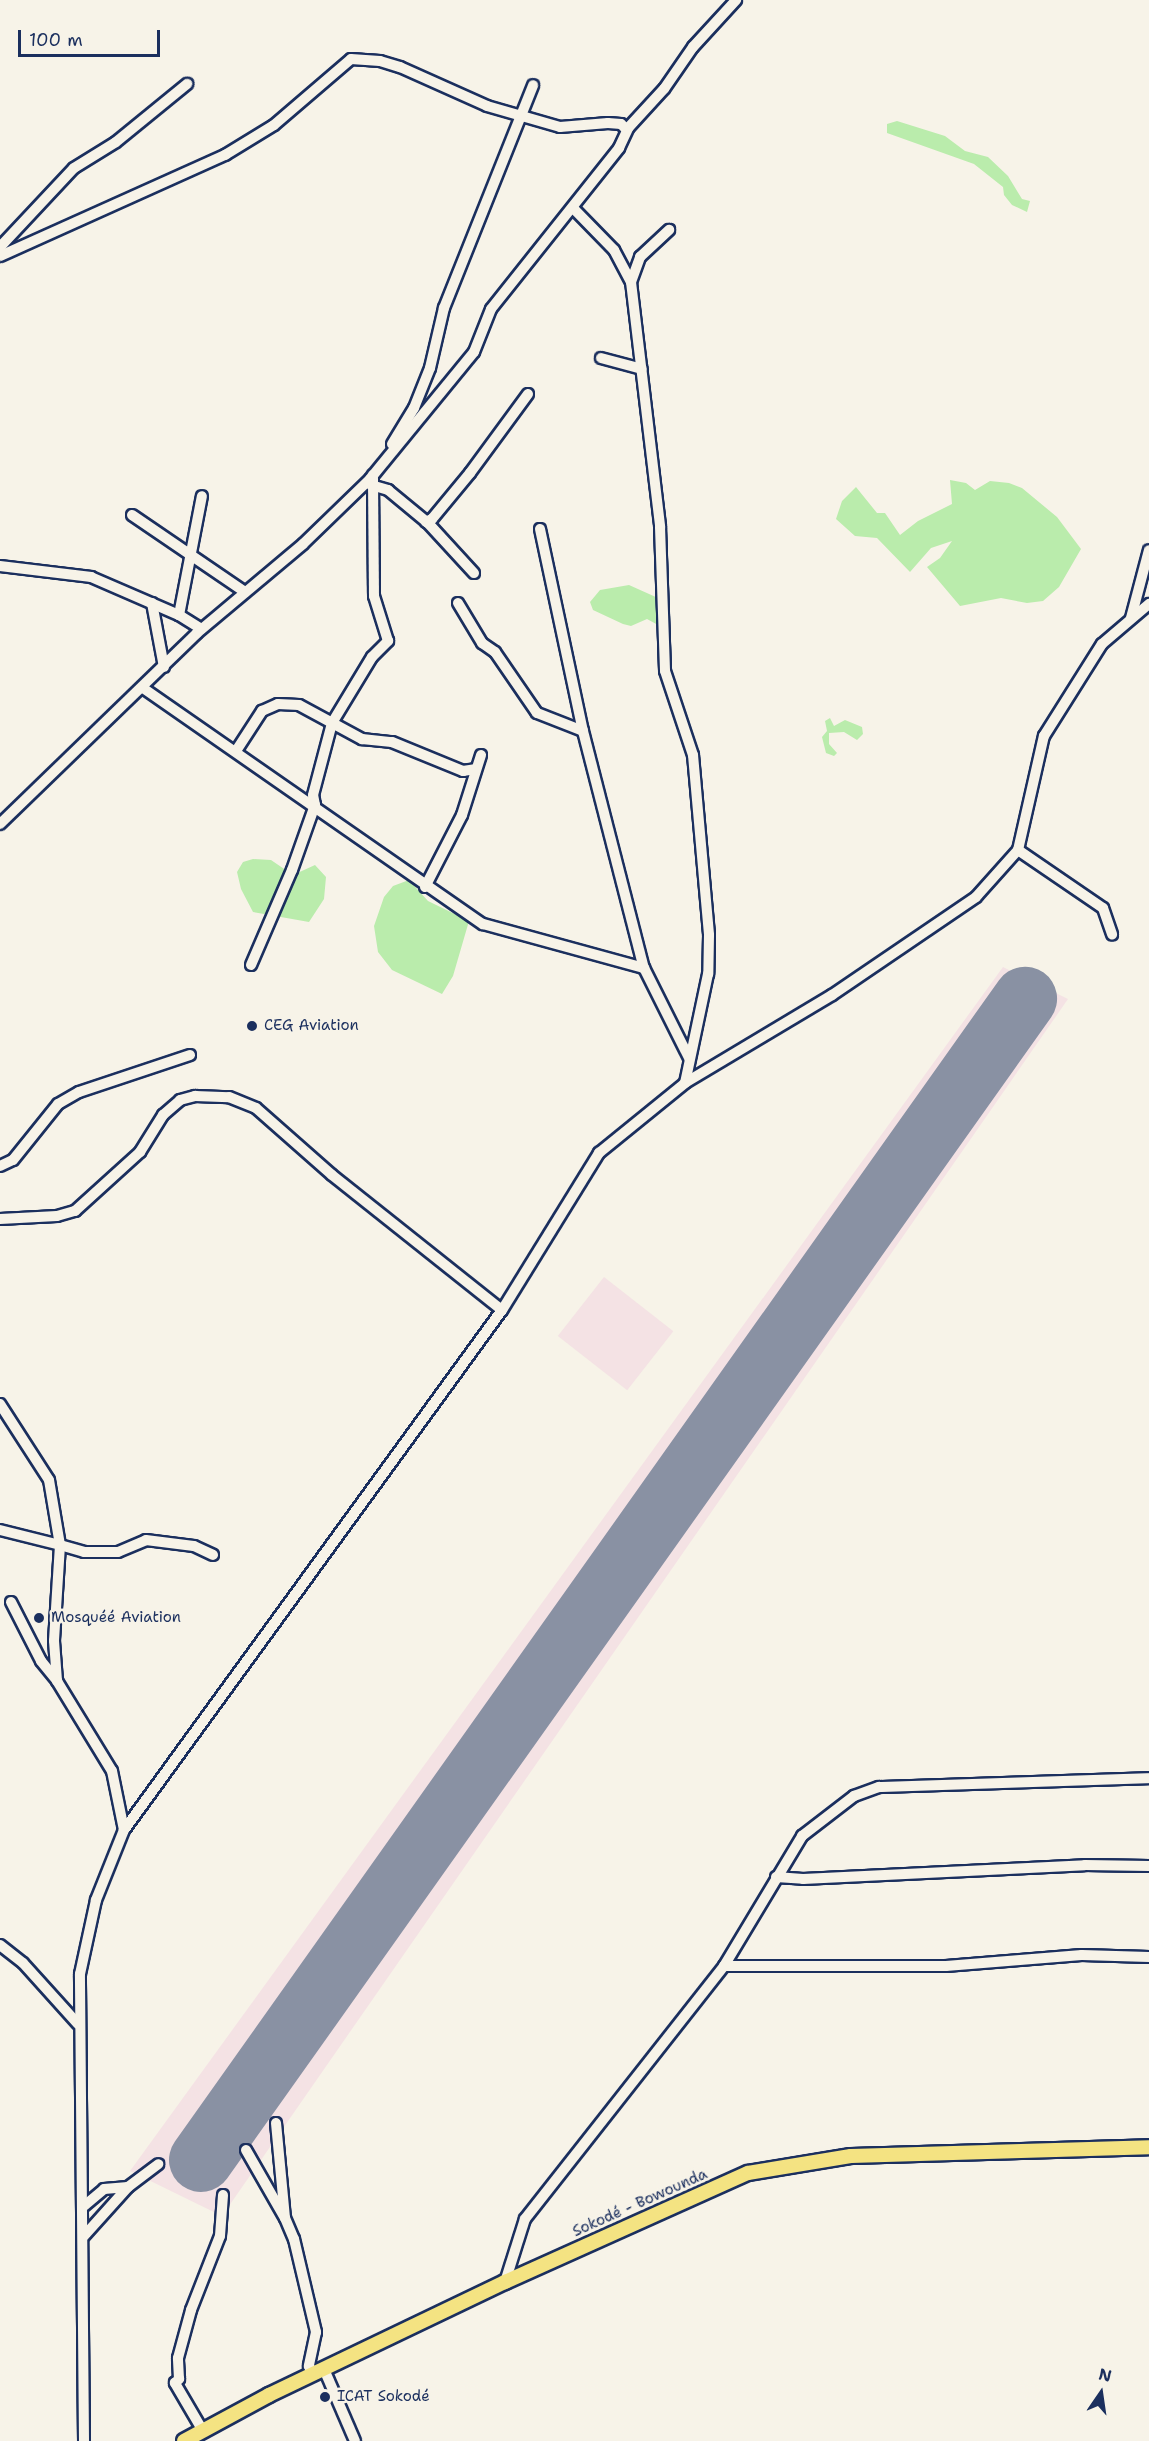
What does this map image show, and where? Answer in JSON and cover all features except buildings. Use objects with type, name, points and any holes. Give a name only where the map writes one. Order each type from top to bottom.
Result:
[{"type":"main road","name":"Sokodé - Bowounda","points":[[184,2441],[318,2372],[505,2282],[748,2173],[850,2156],[1149,2147]]},
{"type":"street","points":[[1,822],[143,688],[201,629],[303,544],[370,482],[474,352],[491,309],[619,148],[627,130],[664,90],[693,47],[736,0]]},
{"type":"street","points":[[0,256],[225,155],[274,125],[351,59],[380,61],[479,103],[569,129],[599,122],[621,124],[627,130]]},
{"type":"street","points":[[0,247],[74,168],[116,142],[187,84]]},
{"type":"street","points":[[251,965],[292,870],[315,805],[313,795],[332,723],[372,657],[388,641],[374,596],[370,482],[414,408],[430,368],[444,308],[533,85]]},
{"type":"street","points":[[573,208],[614,250],[631,282],[660,527],[665,671],[693,755],[709,917],[708,974],[685,1083]]},
{"type":"street","points":[[631,282],[640,257],[669,230]]},
{"type":"street","points":[[601,358],[642,369]]},
{"type":"street","points":[[426,522],[444,506],[528,394]]},
{"type":"street","points":[[370,482],[388,490],[426,522],[450,543],[460,561],[474,573]]},
{"type":"street","points":[[179,615],[202,496]]},
{"type":"street","points":[[132,515],[246,592]]},
{"type":"street","points":[[540,529],[583,731],[644,968],[689,1058]]},
{"type":"street","points":[[1131,618],[1149,550]]},
{"type":"street","points":[[0,566],[91,577],[179,615],[201,629]]},
{"type":"street","points":[[152,603],[164,667]]},
{"type":"street","points":[[458,603],[482,643],[495,652],[537,713],[583,731]]},
{"type":"street","points":[[84,2441],[84,2206],[78,2024],[80,1974],[96,1900],[124,1830],[502,1310],[599,1154],[685,1083],[832,995],[976,897],[1018,850],[1044,736],[1102,644],[1149,604]]},
{"type":"street","points":[[143,688],[315,805],[322,815],[483,924],[644,968]]},
{"type":"street","points":[[236,751],[262,711],[279,704],[299,705],[362,739],[392,742],[463,771],[475,769]]},
{"type":"street","points":[[425,886],[462,815],[481,755]]},
{"type":"street","points":[[1018,850],[1103,908],[1112,933]]},
{"type":"street","points":[[0,1166],[13,1160],[58,1104],[79,1092],[190,1055]]},
{"type":"street","points":[[0,1219],[57,1216],[75,1211],[140,1152],[163,1115],[180,1100],[195,1096],[229,1098],[256,1108],[332,1175],[502,1310]]},
{"type":"street","points":[[0,1404],[49,1480],[60,1545],[54,1641],[57,1681]]},
{"type":"street","points":[[0,1530],[84,1552],[118,1552],[146,1540],[194,1546],[213,1555]]},
{"type":"street","points":[[11,1602],[41,1661],[57,1681],[112,1771],[124,1830]]},
{"type":"street","points":[[505,2282],[525,2219],[724,1966],[802,1836],[854,1796],[879,1787],[1149,1778]]},
{"type":"street","points":[[776,1877],[803,1879],[1085,1864],[1149,1866]]},
{"type":"street","points":[[0,1945],[23,1963],[78,2024]]},
{"type":"street","points":[[724,1966],[946,1966],[1082,1955],[1149,1957]]},
{"type":"street","points":[[276,2123],[287,2207],[285,2218]]},
{"type":"street","points":[[246,2150],[285,2218],[297,2248],[316,2332],[309,2366],[318,2372],[355,2441]]},
{"type":"street","points":[[84,2236],[128,2187],[158,2164]]},
{"type":"street","points":[[84,2206],[104,2189],[128,2187]]},
{"type":"street","points":[[203,2431],[175,2384],[180,2379],[178,2358],[191,2310],[220,2236],[223,2195]]},
{"type":"shaded area","points":[[1003,967],[1068,999],[222,2216],[130,2171]]},
{"type":"shaded area","points":[[604,1277],[673,1331],[627,1390],[558,1336]]},
{"type":"green space","points":[[897,121],[945,136],[965,151],[988,157],[1008,176],[1022,199],[1030,201],[1027,212],[1012,205],[1004,195],[1003,187],[974,164],[887,133],[887,124]]},
{"type":"green space","points":[[950,480],[966,483],[975,490],[990,481],[1009,483],[1022,488],[1057,517],[1081,549],[1059,587],[1043,601],[1027,603],[1001,598],[960,606],[927,567],[940,558],[952,541],[931,548],[910,572],[877,538],[855,536],[836,519],[842,501],[856,487],[877,513],[885,513],[900,535],[918,521],[952,504]]},
{"type":"green space","points":[[629,585],[658,598],[658,625],[647,619],[631,626],[593,610],[590,602],[600,590]]},
{"type":"green space","points":[[830,718],[834,726],[845,720],[862,727],[863,734],[857,740],[844,732],[829,733],[829,744],[837,753],[834,756],[826,753],[822,737],[827,731],[825,721]]},
{"type":"green space","points":[[253,859],[271,860],[293,875],[315,865],[326,877],[324,899],[309,922],[253,912],[241,889],[237,872],[243,862]]},
{"type":"green space","points":[[409,880],[428,901],[469,921],[453,976],[442,994],[392,970],[378,952],[374,926],[384,897],[393,886]]},
{"type":"runway","points":[[201,2160],[1025,999]]},
{"type":"place","name":"CEG Aviation","points":[[252,1026]]},
{"type":"place","name":"Mosquéé Aviation","points":[[39,1618]]},
{"type":"place","name":"ICAT Sokodé","points":[[325,2397]]}]
